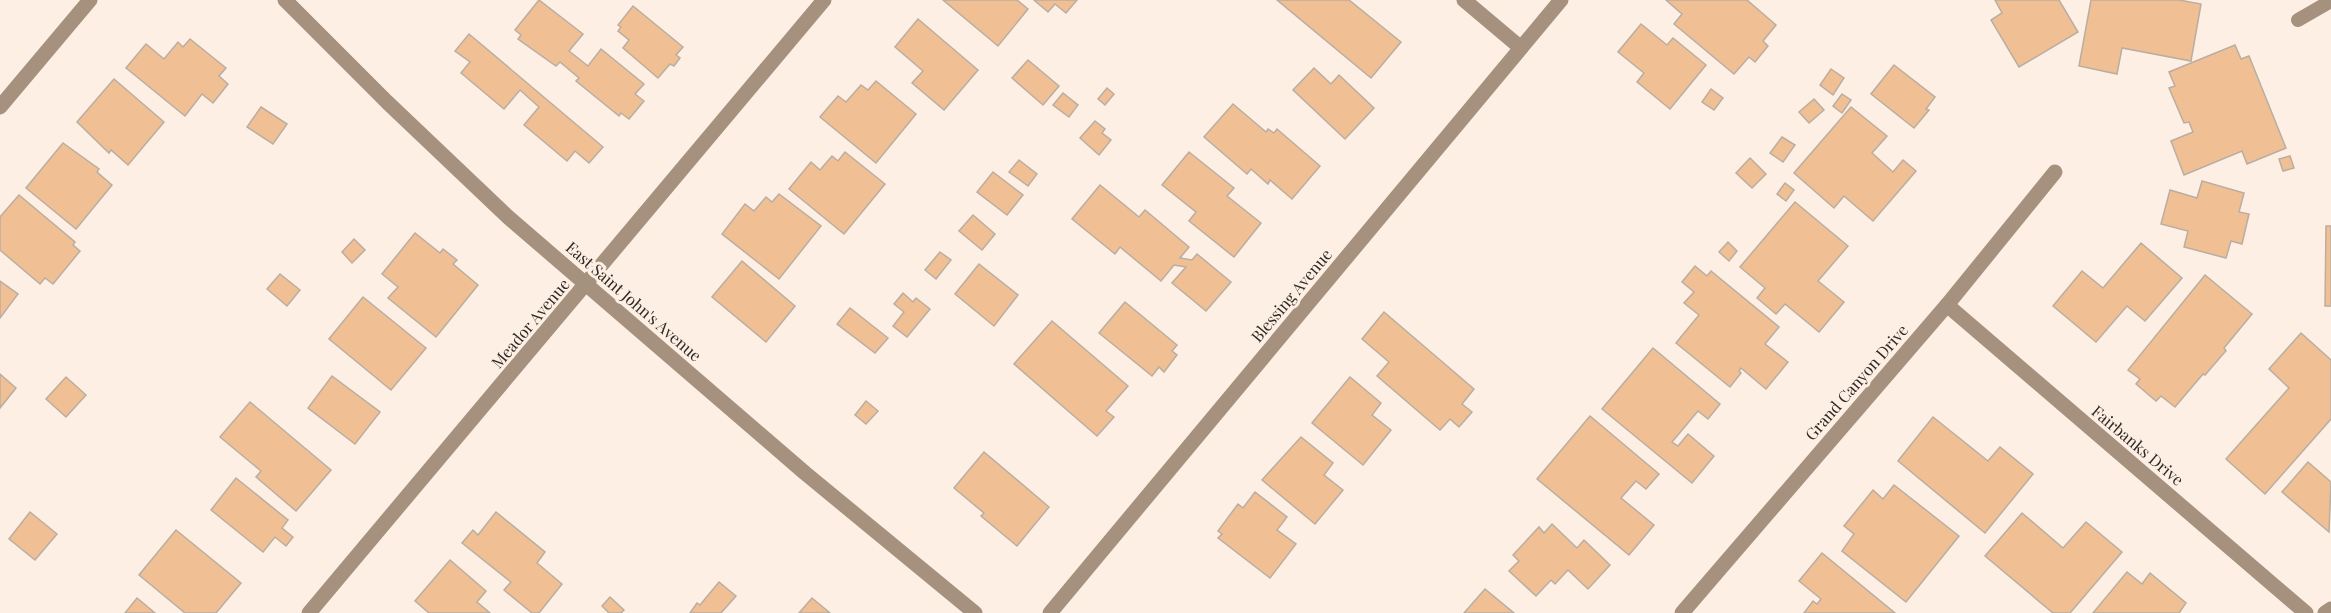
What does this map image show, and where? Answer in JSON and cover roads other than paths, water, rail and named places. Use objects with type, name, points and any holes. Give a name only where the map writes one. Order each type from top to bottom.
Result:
[{"type":"street","points":[[0,107],[90,0]]},
{"type":"street","name":"East Saint John's Avenue","points":[[285,0],[387,102],[491,200],[805,473],[975,613]]},
{"type":"street","name":"Meador Avenue","points":[[309,613],[824,0]]},
{"type":"street","points":[[1464,0],[1521,48]]},
{"type":"street","name":"Blessing Avenue","points":[[1050,613],[1561,0]]},
{"type":"street","name":"Grand Canyon Drive","points":[[1682,613],[1947,304],[2055,172]]},
{"type":"street","name":"Fairbanks Drive","points":[[1947,304],[2306,613]]},
{"type":"street","points":[[2325,613],[2331,609]]},
{"type":"lane","points":[[2298,20],[2331,1]]}]
